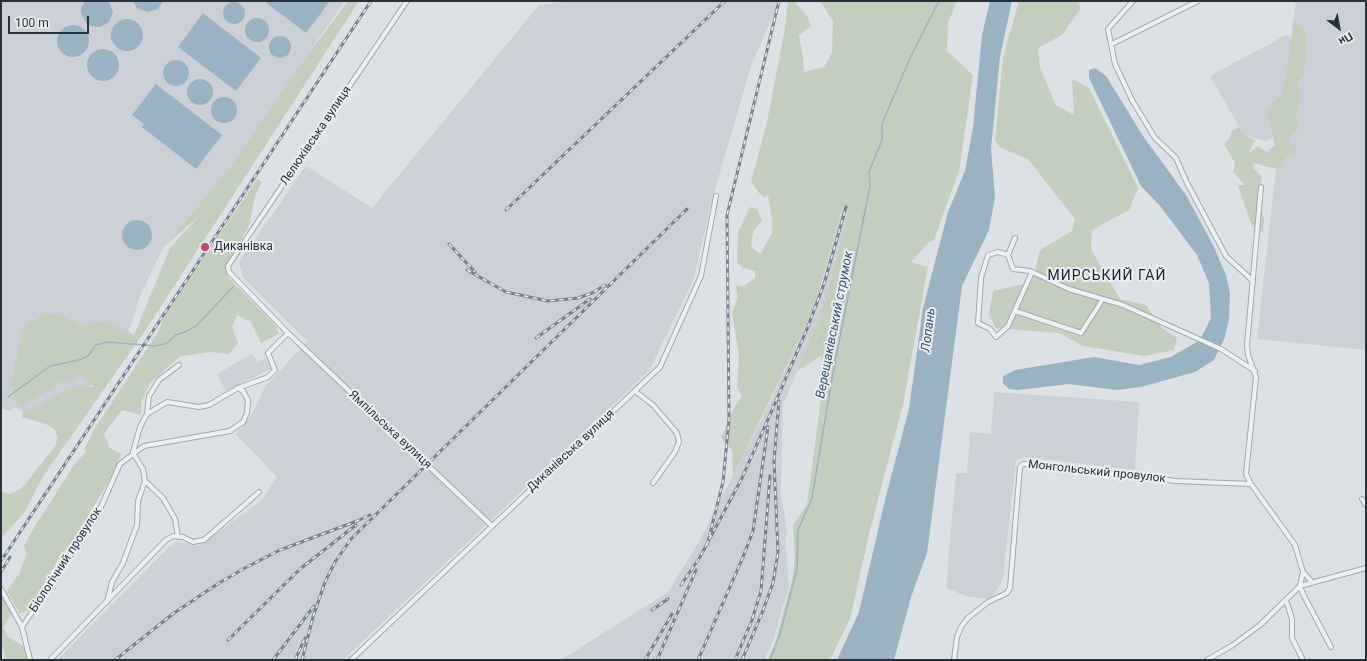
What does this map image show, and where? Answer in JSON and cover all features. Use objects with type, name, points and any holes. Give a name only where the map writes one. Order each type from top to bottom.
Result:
[{"type":"street","name":"Лелюківська вулиця","points":[[229,272],[228,266],[406,1]]},
{"type":"street","points":[[1133,1],[1108,29],[1115,64],[1132,100],[1155,138],[1176,158],[1186,181],[1226,256],[1253,282]]},
{"type":"street","points":[[1112,44],[1198,1]]},
{"type":"street","points":[[1261,187],[1247,345],[1248,355],[1256,377],[1246,474],[1251,484],[1295,545],[1303,572],[1312,582]]},
{"type":"street","name":"Диканівська вулиця","points":[[351,660],[660,367],[700,276],[716,196]]},
{"type":"street","points":[[1015,238],[1008,255],[1014,269],[1032,272],[1069,289],[1123,305],[1221,349],[1255,371]]},
{"type":"street","points":[[1008,255],[998,252],[988,255],[981,278],[978,323],[990,329],[996,337],[1008,326],[1016,311],[1032,272]]},
{"type":"street","name":"Ямпільська вулиця","points":[[229,272],[288,334],[492,526]]},
{"type":"street","points":[[1016,311],[1081,333],[1103,299]]},
{"type":"street","points":[[147,414],[167,402],[199,407],[209,405],[238,388],[268,377],[275,370],[268,353],[288,334]]},
{"type":"street","points":[[108,602],[112,582],[123,563],[137,524],[138,501],[145,481],[143,469],[133,452],[140,427],[147,414],[149,396],[159,380],[178,365]]},
{"type":"street","points":[[133,452],[144,446],[230,431],[243,422],[247,413],[248,400],[243,391],[238,388]]},
{"type":"street","points":[[635,391],[653,405],[677,433],[679,442],[675,452],[653,483]]},
{"type":"street","name":"Біологічний провулок","points":[[22,627],[97,516],[120,464],[133,452]]},
{"type":"street","name":"Монгольський провулок","points":[[954,660],[960,627],[968,618],[988,602],[1007,593],[1010,588],[1020,467],[1022,464],[1141,478],[1251,484]]},
{"type":"street","points":[[145,481],[163,498],[175,519],[178,537]]},
{"type":"street","points":[[50,660],[108,602],[166,540],[173,536],[192,542],[204,540],[259,492]]},
{"type":"street","points":[[1362,499],[1366,505]]},
{"type":"street","points":[[1207,660],[1233,645],[1260,625],[1300,586],[1366,568]]},
{"type":"street","points":[[1303,572],[1300,586],[1331,647]]},
{"type":"street","points":[[1,589],[22,627],[30,660]]},
{"type":"street","points":[[1286,600],[1292,618],[1292,638],[1303,660]]},
{"type":"shaded area","points":[[1,1],[345,1],[235,162],[163,248],[140,296],[128,334],[105,368],[71,408],[37,417],[13,407],[10,411],[1,409]]},
{"type":"shaded area","points":[[573,1],[780,1],[752,63],[713,196],[693,281],[649,371],[343,660],[57,660],[170,546],[177,542],[199,546],[262,500],[277,477],[236,434],[252,414],[265,387],[307,341],[243,278],[239,262],[306,166],[372,208],[539,5]]},
{"type":"shaded area","points":[[1296,1],[1366,1],[1366,350],[1257,339],[1280,133],[1266,141],[1244,135],[1210,76],[1286,35],[1291,38]]},
{"type":"shaded area","points":[[843,205],[849,208],[822,311],[783,405],[781,496],[787,530],[785,539],[789,586],[773,641],[764,660],[561,660],[668,592],[700,540],[760,423],[817,302]]},
{"type":"shaded area","points":[[252,354],[258,362],[265,358],[271,369],[226,391],[217,374]]},
{"type":"shaded area","points":[[994,392],[1139,402],[1135,470],[1025,457],[1016,460],[1003,579],[992,599],[969,597],[946,588],[956,473],[967,473],[970,432],[991,434]]},
{"type":"green space","points":[[348,1],[359,1],[149,325],[42,478],[24,513],[1,538],[1,492],[10,494],[22,488],[55,446],[58,437],[54,429],[48,425],[22,417],[23,411],[38,406],[69,388],[92,387],[93,385],[86,384],[85,378],[79,376],[70,381],[61,382],[22,407],[16,402],[13,389],[10,385],[22,335],[27,323],[35,321],[40,316],[48,313],[65,317],[79,325],[106,321],[134,335],[170,248],[200,215],[163,248],[233,164],[300,65]]},
{"type":"green space","points":[[788,1],[794,1],[807,16],[811,26],[799,35],[804,72],[824,67],[832,52],[833,21],[820,1],[957,1],[948,23],[947,51],[973,75],[959,171],[934,240],[929,242],[911,262],[928,267],[903,404],[869,534],[850,619],[830,660],[767,660],[775,643],[792,580],[795,557],[793,525],[807,505],[824,374],[821,356],[797,371],[822,311],[849,208],[843,205],[814,309],[733,476],[732,450],[721,438],[734,408],[742,396],[737,387],[739,355],[732,312],[738,298],[736,285],[742,287],[755,278],[755,271],[743,268],[737,262],[738,232],[750,207],[757,209],[762,221],[753,232],[751,247],[761,254],[772,232],[772,220],[768,195],[765,198],[759,193],[751,182],[767,122],[784,34]]},
{"type":"green space","points":[[1019,1],[1078,1],[1081,8],[1062,35],[1038,48],[1040,68],[1056,105],[1074,115],[1072,79],[1089,88],[1138,188],[1129,210],[1092,230],[1091,249],[1120,299],[1146,305],[1162,328],[1177,338],[1174,350],[1144,356],[1083,346],[1059,333],[996,328],[989,314],[993,291],[1032,282],[1040,250],[1072,231],[1075,219],[1028,159],[1001,148],[995,141],[1003,57]]},
{"type":"green space","points":[[1294,19],[1307,35],[1304,74],[1297,85],[1302,96],[1296,116],[1298,121],[1298,129],[1290,137],[1289,143],[1296,146],[1296,150],[1294,155],[1286,157],[1282,169],[1253,163],[1254,169],[1262,177],[1257,202],[1264,218],[1263,232],[1253,226],[1250,221],[1238,185],[1245,185],[1233,172],[1235,163],[1224,144],[1229,139],[1232,131],[1239,127],[1244,135],[1255,140],[1249,153],[1258,146],[1267,152],[1275,145],[1267,112],[1273,102],[1282,96]]},
{"type":"green space","points":[[257,179],[262,182],[255,195],[250,223],[226,270],[229,278],[277,327],[279,334],[261,343],[251,322],[237,315],[232,327],[238,343],[229,354],[210,352],[181,356],[150,383],[141,403],[141,415],[122,410],[104,434],[110,448],[121,454],[110,479],[77,535],[57,561],[29,610],[20,614],[7,591],[19,574],[27,553],[24,546],[76,462],[87,451],[84,450],[93,431],[158,332],[166,314]]},
{"type":"green space","points":[[1,593],[12,613],[3,627],[8,637],[27,648],[30,660],[6,660],[1,640]]},
{"type":"water","points":[[85,1],[109,1],[113,13],[109,22],[100,27],[90,26],[86,23],[81,13],[81,8]]},
{"type":"water","points":[[133,1],[163,1],[158,9],[147,12],[137,8]]},
{"type":"water","points":[[264,1],[330,1],[306,33]]},
{"type":"water","name":"Лопань","points":[[990,1],[1012,1],[1000,57],[991,149],[995,197],[989,230],[962,286],[927,553],[911,597],[894,660],[837,660],[859,612],[886,496],[909,409],[923,308],[948,212],[965,171],[973,128],[982,35]]},
{"type":"water","points":[[234,2],[242,5],[245,13],[242,21],[234,24],[226,21],[223,13],[226,5]]},
{"type":"water","points":[[203,13],[261,58],[236,91],[178,47]]},
{"type":"water","points":[[257,18],[262,19],[268,25],[268,35],[262,41],[257,42],[252,41],[246,35],[245,30],[246,25],[252,19]]},
{"type":"water","points":[[124,19],[130,19],[140,26],[143,35],[142,41],[136,48],[130,51],[124,51],[114,44],[111,38],[111,32],[118,22]]},
{"type":"water","points":[[70,25],[76,25],[86,32],[89,41],[88,47],[82,54],[76,57],[70,57],[60,50],[57,44],[57,38],[64,28]]},
{"type":"water","points":[[280,36],[288,39],[291,47],[288,55],[280,58],[272,55],[269,47],[272,39]]},
{"type":"water","points":[[100,49],[106,49],[116,56],[119,65],[118,71],[112,78],[106,81],[100,81],[90,74],[87,68],[87,62],[94,52]]},
{"type":"water","points":[[176,60],[185,64],[189,73],[185,82],[176,86],[167,82],[163,73],[167,64]]},
{"type":"water","points":[[1095,68],[1106,76],[1143,136],[1186,195],[1214,247],[1226,275],[1230,293],[1229,318],[1225,337],[1214,360],[1195,372],[1141,387],[1117,390],[1069,384],[1018,390],[1009,389],[1003,383],[1003,376],[1015,370],[1094,357],[1139,365],[1171,357],[1200,340],[1211,318],[1209,283],[1197,255],[1160,206],[1141,186],[1089,78],[1089,70]]},
{"type":"water","points":[[200,79],[209,83],[213,92],[209,101],[200,105],[191,101],[187,92],[191,83]]},
{"type":"water","points":[[156,84],[222,135],[196,169],[142,127],[144,124],[132,115]]},
{"type":"water","points":[[224,97],[233,101],[237,110],[233,119],[224,123],[215,119],[211,110],[215,101]]},
{"type":"water","points":[[137,220],[143,221],[151,229],[151,241],[143,249],[137,250],[131,249],[123,241],[122,235],[123,229],[131,221]]},
{"type":"waterway","name":"Верещаківський струмок","points":[[770,660],[780,634],[797,569],[798,530],[812,498],[834,367],[870,186],[869,172],[882,140],[882,124],[910,58],[939,1]]},
{"type":"waterway","points":[[8,397],[50,366],[79,360],[88,356],[96,345],[107,342],[156,346],[167,343],[176,335],[196,326],[233,287]]},
{"type":"railway","points":[[1,561],[371,1]]},
{"type":"railway","points":[[506,210],[725,1]]},
{"type":"railway","points":[[707,545],[723,482],[729,419],[727,215],[779,1]]},
{"type":"railway","points":[[681,585],[700,557],[742,478],[769,417],[807,329],[824,284],[846,207]]},
{"type":"railway","points":[[302,660],[313,617],[325,582],[335,562],[351,539],[687,209]]},
{"type":"railway","points":[[449,244],[475,272]]},
{"type":"railway","points":[[467,270],[506,292],[548,301],[578,298],[592,293],[605,285]]},
{"type":"railway","points":[[536,338],[590,299]]},
{"type":"railway","points":[[742,660],[773,583],[778,552],[774,461],[779,401]]},
{"type":"railway","points":[[698,660],[753,531],[768,427]]},
{"type":"railway","points":[[735,660],[752,620],[761,591],[770,476]]},
{"type":"railway","points":[[115,660],[174,613],[219,583],[245,568],[280,550],[370,515]]},
{"type":"railway","points":[[228,640],[300,569],[356,525]]},
{"type":"railway","points":[[1,572],[10,557]]},
{"type":"railway","points":[[657,660],[696,570]]},
{"type":"railway","points":[[652,610],[668,599]]},
{"type":"railway","points":[[273,660],[314,606]]},
{"type":"railway","points":[[645,660],[672,614]]},
{"type":"railway","points":[[295,660],[305,638]]},
{"type":"place","name":"Диканівка","points":[[205,247]]},
{"type":"district","name":"МИРСЬКИЙ ГАЙ","points":[[1107,276]]}]
